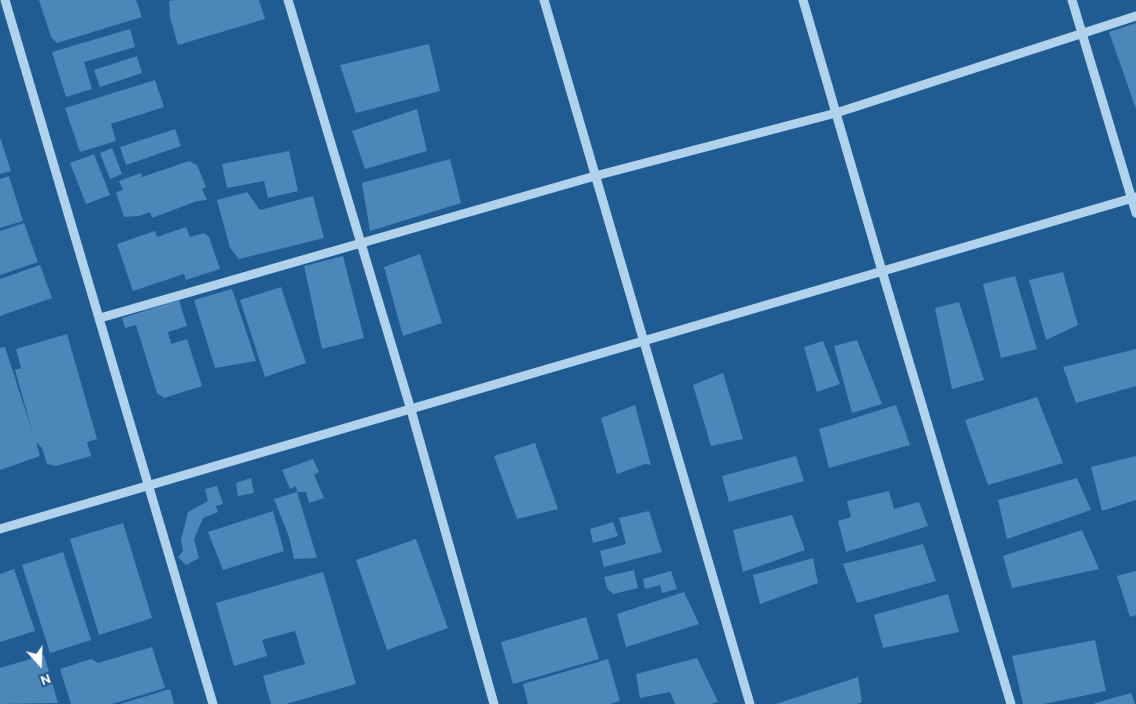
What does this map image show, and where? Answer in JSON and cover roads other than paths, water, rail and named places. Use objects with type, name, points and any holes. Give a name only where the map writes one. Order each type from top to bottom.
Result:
[{"type":"street","points":[[5,0],[214,704]]},
{"type":"street","points":[[288,0],[411,410],[494,704]]},
{"type":"street","points":[[544,0],[750,704]]},
{"type":"street","points":[[804,0],[882,271],[1011,704]]},
{"type":"street","points":[[1072,0],[1134,197],[1136,213]]},
{"type":"street","points":[[100,318],[595,176],[836,113],[1136,16]]},
{"type":"street","points":[[0,529],[1134,197]]}]
